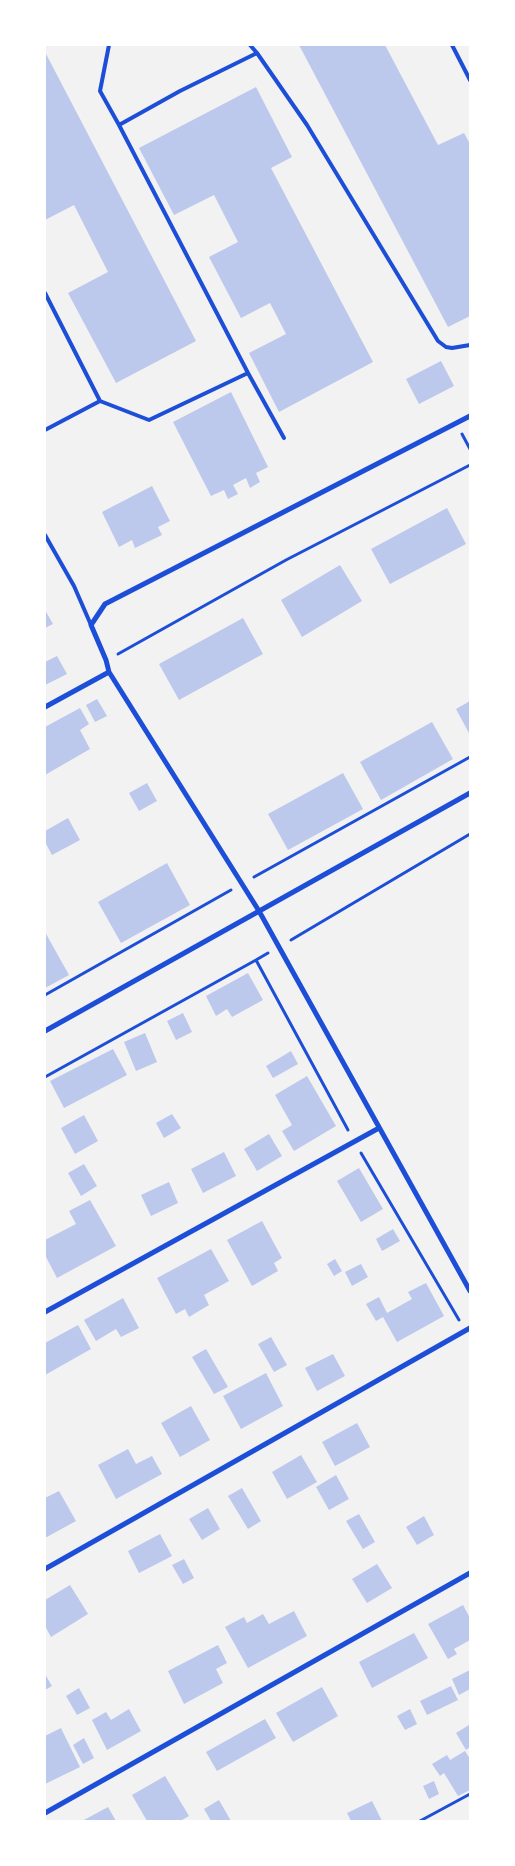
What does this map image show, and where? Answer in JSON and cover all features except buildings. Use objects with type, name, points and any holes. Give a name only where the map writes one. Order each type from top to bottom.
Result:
[{"type":"street","points":[[470,416],[105,604],[91,625],[109,672],[259,912],[470,1291]]},
{"type":"street","points":[[45,707],[109,672]]},
{"type":"street","points":[[45,1031],[470,793]]},
{"type":"street","points":[[45,1312],[379,1128]]},
{"type":"street","points":[[45,1569],[467,1329]]},
{"type":"street","points":[[45,1813],[470,1573]]},
{"type":"lane","points":[[109,45],[100,91],[284,438]]},
{"type":"lane","points":[[250,45],[307,125],[438,341],[446,347],[452,348],[470,345]]},
{"type":"lane","points":[[452,45],[470,80]]},
{"type":"lane","points":[[119,125],[180,91],[257,53]]},
{"type":"lane","points":[[45,293],[100,401],[149,420],[248,373]]},
{"type":"lane","points":[[45,430],[100,401]]},
{"type":"lane","points":[[45,536],[74,586],[91,625]]},
{"type":"path","points":[[106,660],[286,560],[470,465]]},
{"type":"path","points":[[45,995],[470,757]]},
{"type":"path","points":[[45,1077],[279,947],[470,834]]},
{"type":"path","points":[[256,960],[355,1141],[467,1329]]},
{"type":"path","points":[[420,1821],[470,1794]]}]
